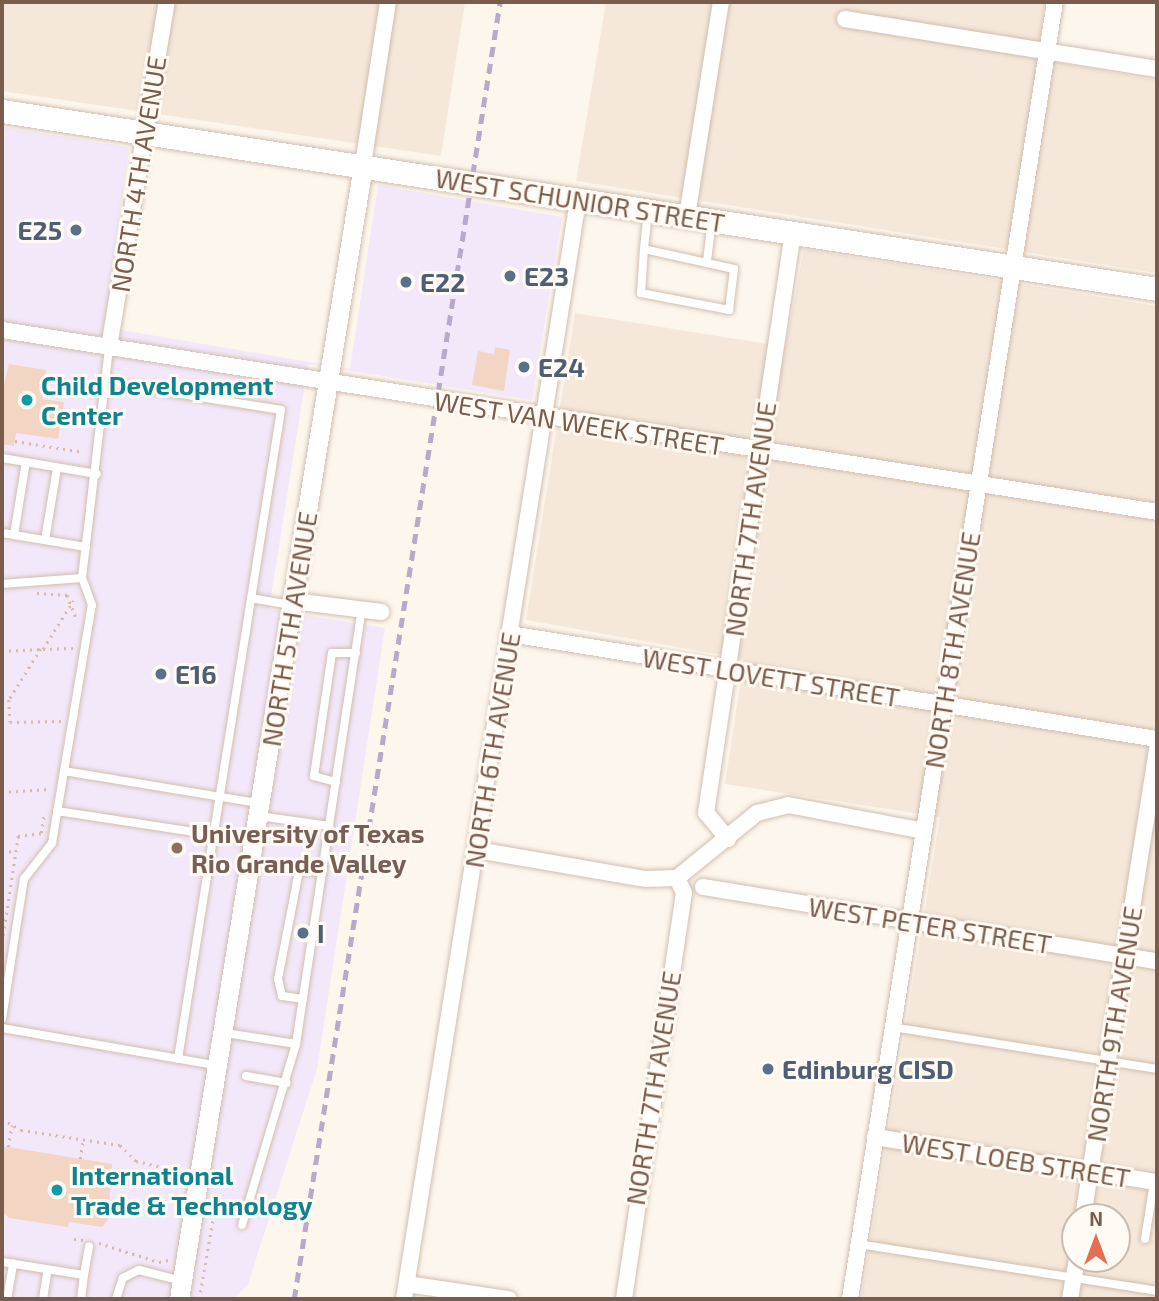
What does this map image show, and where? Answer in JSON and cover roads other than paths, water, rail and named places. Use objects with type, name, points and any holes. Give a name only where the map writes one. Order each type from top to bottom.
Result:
[{"type":"main road","name":"WEST SCHUNIOR STREET","points":[[2,111],[1157,289]]},
{"type":"street","name":"NORTH 4TH AVENUE","points":[[109,347],[167,2]]},
{"type":"street","name":"NORTH 5TH AVENUE","points":[[182,1290],[191,1256],[388,2]]},
{"type":"street","points":[[687,216],[721,2]]},
{"type":"street","name":"NORTH 8TH AVENUE","points":[[850,1299],[1010,266],[1055,2]]},
{"type":"street","points":[[845,19],[1157,69]]},
{"type":"street","name":"NORTH 6TH AVENUE","points":[[405,1291],[477,850],[541,419],[578,201]]},
{"type":"street","name":"NORTH 7TH AVENUE","points":[[728,839],[706,813],[793,232]]},
{"type":"street","name":"WEST VAN WEEK STREET","points":[[2,330],[541,419],[1157,512]]},
{"type":"street","points":[[292,603],[382,612]]},
{"type":"street","name":"WEST LOVETT STREET","points":[[510,634],[1157,738]]},
{"type":"street","name":"NORTH 9TH AVENUE","points":[[1085,1203],[1157,748]]},
{"type":"street","points":[[477,850],[645,879],[677,878],[757,813],[788,805],[924,831]]},
{"type":"street","name":"NORTH 7TH AVENUE","points":[[624,1299],[684,893],[677,878]]},
{"type":"street","name":"WEST PETER STREET","points":[[703,887],[909,923],[1157,961]]},
{"type":"street","name":"WEST LOEB STREET","points":[[875,1137],[1156,1182]]},
{"type":"street","points":[[1070,1299],[1075,1273]]},
{"type":"street","points":[[405,1291],[509,1299]]},
{"type":"lane","points":[[644,249],[734,269],[729,310],[641,293],[644,249],[648,212]]},
{"type":"lane","points":[[707,261],[712,220]]},
{"type":"lane","points":[[2,1018],[24,880],[52,843],[92,605],[82,578],[97,474],[109,347]]},
{"type":"lane","points":[[105,382],[281,410],[178,1059]]},
{"type":"lane","points":[[2,458],[97,474]]},
{"type":"lane","points":[[14,535],[26,463]]},
{"type":"lane","points":[[45,540],[57,468]]},
{"type":"lane","points":[[2,533],[86,547]]},
{"type":"lane","points":[[2,584],[82,578]]},
{"type":"lane","points":[[251,598],[292,603]]},
{"type":"lane","points":[[242,1225],[296,1044],[362,610]]},
{"type":"lane","points":[[336,782],[314,776],[330,666],[335,650],[356,653]]},
{"type":"lane","points":[[64,771],[220,797],[260,810],[329,826]]},
{"type":"lane","points":[[57,811],[255,841]]},
{"type":"lane","points":[[303,999],[282,996],[278,979],[299,871],[323,870]]},
{"type":"lane","points":[[892,1027],[1157,1069]]},
{"type":"lane","points":[[2,1028],[220,1065]]},
{"type":"lane","points":[[225,1033],[296,1044]]},
{"type":"lane","points":[[246,1076],[286,1083]]},
{"type":"lane","points":[[1146,1239],[1156,1182]]},
{"type":"lane","points":[[858,1244],[1157,1291]]},
{"type":"lane","points":[[81,1299],[89,1246]]},
{"type":"lane","points":[[2,1262],[84,1275]]},
{"type":"lane","points":[[7,1299],[13,1264]]},
{"type":"lane","points":[[43,1299],[48,1269]]},
{"type":"lane","points":[[116,1299],[123,1278],[139,1270],[182,1290]]},
{"type":"railway","points":[[294,1299],[500,2]]},
{"type":"place","name":"E25","points":[[76,230]]},
{"type":"place","name":"E23","points":[[510,276]]},
{"type":"place","name":"E22","points":[[406,282]]},
{"type":"place","name":"E24","points":[[524,367]]},
{"type":"place","name":"Child Development Center","points":[[27,400]]},
{"type":"place","name":"E16","points":[[161,674]]},
{"type":"place","name":"University of Texas Rio Grande Valley","points":[[177,848]]},
{"type":"place","name":"I","points":[[303,933]]},
{"type":"place","name":"Edinburg CISD","points":[[768,1069]]},
{"type":"place","name":"International Trade & Technology","points":[[57,1190]]}]
